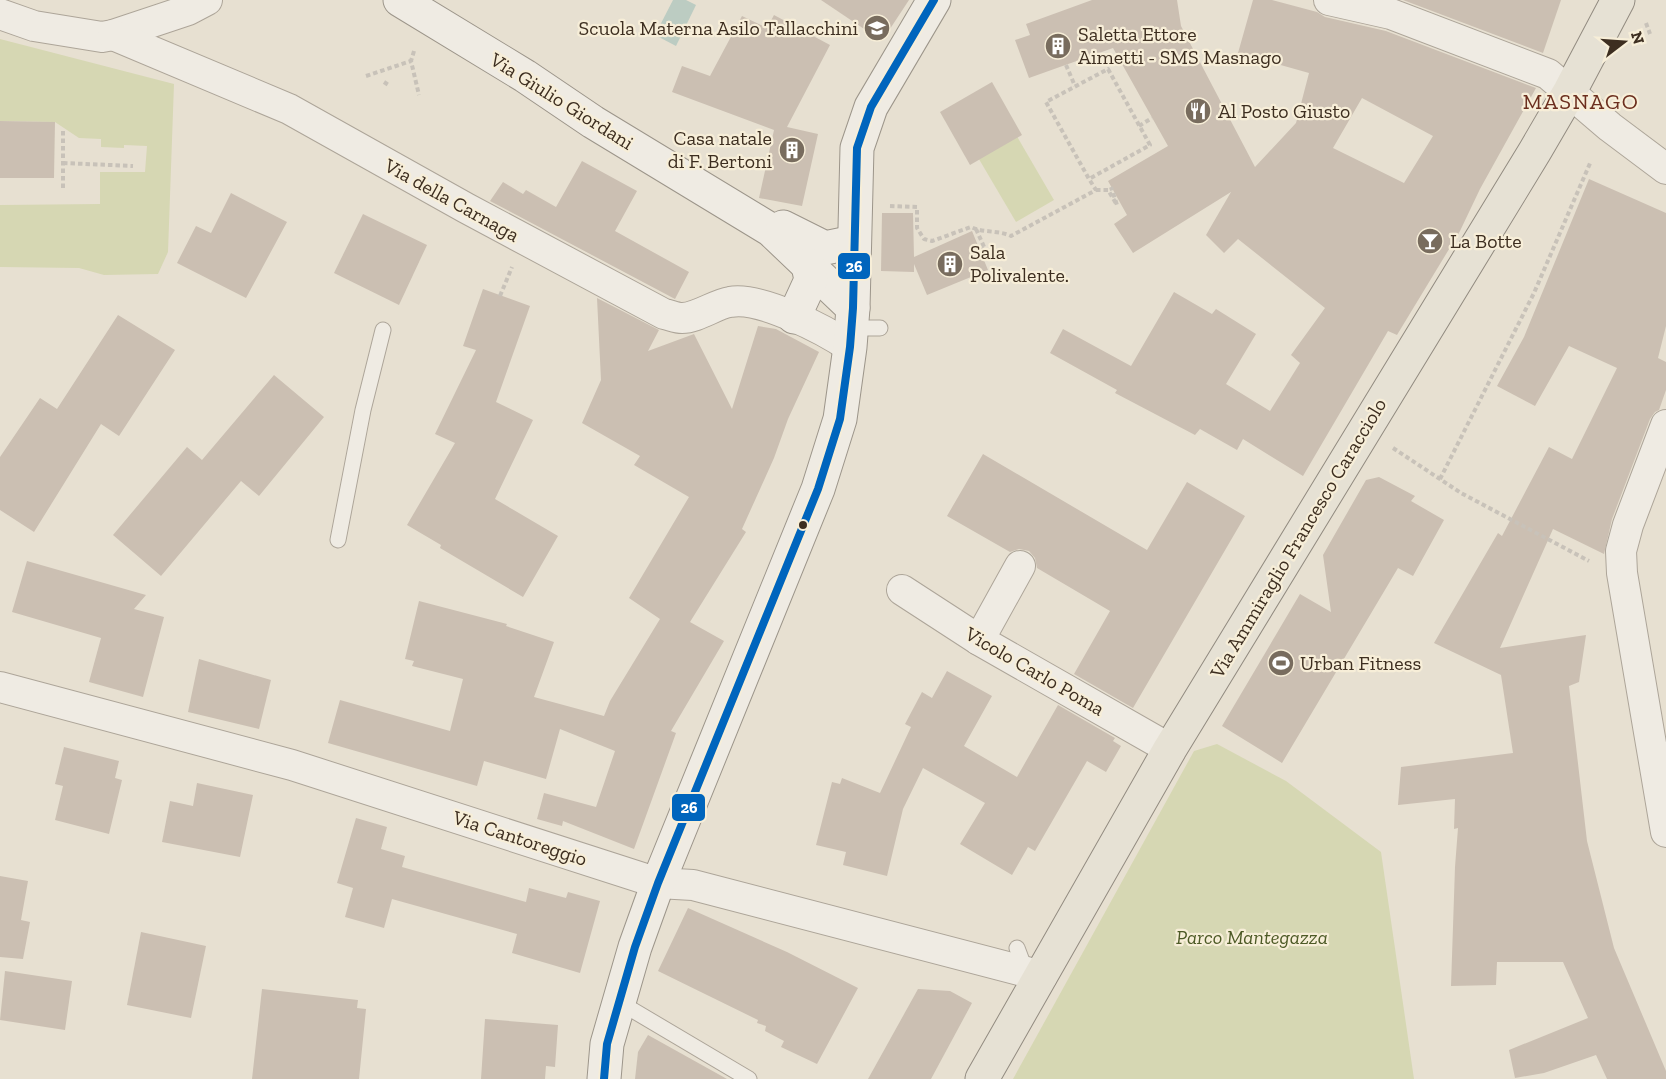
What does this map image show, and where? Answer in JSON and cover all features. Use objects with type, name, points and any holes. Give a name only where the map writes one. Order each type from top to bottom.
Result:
[{"type":"main road","name":"Via Ammiraglio Francesco Caracciolo","points":[[982,1079],[1028,965],[1170,749],[1439,310],[1570,91],[1618,0]]},
{"type":"street","name":"Via della Carnaga","points":[[0,15],[34,26],[102,37],[188,10],[207,0]]},
{"type":"street","name":"Via Giulio Giordani","points":[[400,0],[525,76],[593,122],[771,230],[808,265],[857,325]]},
{"type":"street","points":[[604,1079],[607,1044],[635,947],[658,883],[818,489],[840,419],[857,325],[854,242],[857,148],[871,108],[934,0]]},
{"type":"street","points":[[1329,0],[1390,14],[1548,74],[1610,127],[1666,169]]},
{"type":"street","name":"Via della Carnaga","points":[[112,35],[289,109],[466,208],[664,314],[683,318],[731,301],[750,302],[794,317],[831,316],[857,325]]},
{"type":"street","name":"Via Giulio Giordani","points":[[724,201],[825,248],[854,242]]},
{"type":"street","points":[[794,317],[811,280],[808,265]]},
{"type":"street","points":[[1666,425],[1628,525],[1621,551],[1622,573],[1666,832]]},
{"type":"street","points":[[979,640],[1020,566]]},
{"type":"street","name":"Vicolo Carlo Poma","points":[[902,590],[979,640],[1170,749]]},
{"type":"street","name":"Via Cantoreggio","points":[[0,687],[292,765],[658,883],[693,885],[1028,965]]},
{"type":"lane","points":[[338,540],[363,410],[383,330]]},
{"type":"lane","points":[[619,1002],[748,1079]]},
{"type":"path","points":[[414,51],[411,61],[418,95]]},
{"type":"path","points":[[366,76],[411,61]]},
{"type":"path","points":[[1066,65],[1075,86]]},
{"type":"path","points":[[1089,179],[1150,145],[1108,69],[1046,102],[1089,179],[1096,190]]},
{"type":"path","points":[[384,82],[390,86]]},
{"type":"path","points":[[1139,126],[1152,118]]},
{"type":"path","points":[[63,131],[63,188]]},
{"type":"path","points":[[1440,479],[1534,293],[1591,161]]},
{"type":"path","points":[[63,163],[133,166]]},
{"type":"path","points":[[880,206],[917,207],[917,228],[924,240],[932,241],[971,227],[1002,232],[1011,236],[1096,190],[1107,190],[1117,205],[1111,187]]},
{"type":"path","points":[[976,229],[985,249],[980,250]]},
{"type":"path","points":[[500,296],[513,266]]},
{"type":"path","points":[[1364,430],[1461,493],[1600,567],[1622,573]]},
{"type":"green space","points":[[0,39],[174,84],[168,252],[158,274],[104,275],[79,268],[0,267],[0,205],[100,204],[100,172],[145,172],[147,146],[101,147],[101,139],[79,138],[55,122],[0,121]]},
{"type":"green space","points":[[991,92],[1054,200],[1016,222],[953,115]]},
{"type":"green space","name":"Parco Mantegazza","points":[[1217,744],[1286,781],[1381,852],[1414,1079],[1013,1079],[1194,751]]},
{"type":"shaded area","points":[[673,0],[686,0],[696,5],[676,46],[655,35]]},
{"type":"building","name":"Scuola Materna Asilo Tallacchini","points":[[821,0],[909,0],[882,41]]},
{"type":"building","points":[[1092,0],[1177,0],[1181,26],[1255,167],[1296,123],[1309,73],[1238,53],[1253,0],[1272,0],[1317,12],[1325,17],[1386,31],[1536,88],[1480,189],[1460,231],[1397,335],[1388,331],[1303,476],[1243,439],[1237,450],[1200,429],[1195,435],[1115,393],[1117,390],[1050,353],[1063,329],[1131,366],[1174,292],[1212,314],[1216,309],[1256,334],[1226,384],[1270,411],[1300,363],[1291,355],[1325,308],[1238,239],[1224,253],[1206,235],[1231,192],[1133,253],[1114,224],[1127,215],[1108,181],[1168,146],[1113,48],[1029,78],[1015,40],[1030,35],[1026,24]],"holes":[[[1362,98],[1433,136],[1404,183],[1333,148]]]},
{"type":"building","points":[[1403,0],[1561,0],[1543,53]]},
{"type":"building","points":[[774,15],[830,45],[787,127],[818,134],[802,206],[759,198],[774,130],[672,92],[682,66],[710,76],[742,16],[767,28]]},
{"type":"building","points":[[992,82],[1022,135],[970,165],[940,112]]},
{"type":"building","points":[[0,121],[55,122],[54,178],[0,178]]},
{"type":"building","points":[[582,161],[637,191],[615,231],[689,272],[675,299],[490,201],[503,182],[523,194],[526,190],[556,207]]},
{"type":"building","points":[[1589,179],[1666,213],[1666,326],[1658,358],[1666,362],[1666,390],[1659,410],[1650,419],[1612,519],[1604,554],[1553,529],[1500,648],[1586,635],[1579,682],[1569,686],[1587,841],[1614,948],[1666,1071],[1666,1079],[1607,1079],[1596,1055],[1544,1073],[1515,1078],[1509,1050],[1588,1018],[1563,962],[1497,962],[1496,985],[1451,986],[1458,828],[1454,829],[1455,799],[1398,805],[1401,767],[1513,753],[1501,675],[1434,643],[1498,533],[1502,536],[1549,447],[1572,459],[1617,368],[1569,346],[1535,406],[1497,386],[1524,337]]},
{"type":"building","points":[[231,193],[287,222],[246,298],[177,263],[196,226],[211,233]]},
{"type":"building","points":[[882,213],[913,213],[914,257],[972,231],[988,270],[927,295],[914,264],[914,272],[881,271]]},
{"type":"building","points":[[363,214],[427,245],[399,305],[334,273]]},
{"type":"building","points":[[483,289],[530,306],[496,402],[533,420],[495,499],[558,536],[523,597],[440,548],[441,545],[407,525],[455,443],[435,434],[476,350],[463,346]]},
{"type":"building","points":[[597,298],[659,330],[648,351],[694,334],[732,409],[758,326],[776,329],[819,352],[742,529],[746,532],[690,622],[724,641],[671,731],[676,733],[634,849],[563,821],[562,826],[537,819],[544,793],[596,807],[615,751],[560,729],[546,779],[484,761],[477,786],[328,743],[340,700],[450,731],[463,679],[412,666],[414,661],[405,659],[419,601],[507,624],[506,626],[554,642],[534,697],[604,716],[610,701],[660,619],[629,598],[689,497],[634,465],[640,456],[582,423],[601,380]]},
{"type":"building","points":[[118,315],[175,350],[119,436],[101,424],[34,532],[0,510],[0,457],[40,398],[57,409]]},
{"type":"building","points":[[274,375],[324,417],[259,496],[241,481],[161,576],[113,535],[187,447],[202,460]]},
{"type":"building","points":[[983,454],[1147,550],[1187,482],[1245,516],[1133,708],[1074,674],[1110,611],[1037,568],[1035,558],[1029,551],[1019,549],[1010,552],[947,516]]},
{"type":"building","points":[[1379,477],[1415,496],[1411,501],[1444,520],[1413,576],[1398,568],[1282,763],[1222,726],[1300,594],[1331,612],[1323,555],[1366,480]]},
{"type":"building","points":[[27,561],[146,595],[134,609],[164,617],[143,697],[89,682],[101,638],[12,612]]},
{"type":"building","points":[[199,659],[271,680],[259,729],[188,712]]},
{"type":"building","points":[[947,671],[992,696],[964,746],[1017,777],[1058,705],[1115,738],[1113,741],[1121,746],[1106,772],[1087,761],[1035,851],[1028,847],[1012,875],[960,844],[985,803],[923,768],[903,809],[887,876],[843,865],[846,852],[816,845],[832,782],[840,784],[842,778],[880,793],[911,727],[905,724],[922,692],[932,698]]},
{"type":"building","points":[[64,747],[119,761],[115,778],[122,780],[109,834],[55,820],[63,786],[55,784]]},
{"type":"building","points":[[197,783],[253,795],[240,857],[162,842],[170,801],[193,806]]},
{"type":"building","points":[[356,818],[387,827],[381,849],[405,856],[402,867],[526,902],[529,888],[566,898],[568,892],[600,901],[580,973],[512,953],[517,934],[392,899],[384,928],[345,917],[353,888],[337,883]]},
{"type":"building","points":[[0,876],[28,881],[21,920],[30,922],[23,959],[0,957]]},
{"type":"building","points":[[688,908],[787,952],[858,988],[817,1064],[781,1047],[784,1041],[765,1031],[766,1026],[757,1023],[758,1020],[658,971]]},
{"type":"building","points":[[141,932],[206,946],[191,1018],[127,1005]]},
{"type":"building","points":[[5,971],[72,981],[65,1030],[0,1020]]},
{"type":"building","points":[[262,989],[358,1000],[357,1008],[366,1009],[359,1079],[252,1079]]},
{"type":"building","points":[[918,989],[950,991],[972,1003],[931,1079],[868,1079]]},
{"type":"building","points":[[485,1019],[558,1025],[555,1067],[546,1066],[545,1079],[481,1079]]},
{"type":"building","points":[[648,1035],[727,1079],[635,1079],[638,1052]]},
{"type":"transit line","name":"26","points":[[604,1079],[607,1044],[635,947],[658,883],[818,489],[840,419],[853,308],[857,148],[871,107],[934,0]]},
{"type":"place","name":"Scuola Materna Asilo Tallacchini","points":[[877,28]]},
{"type":"place","name":"Saletta Ettore Aimetti - SMS Masnago","points":[[1058,46]]},
{"type":"place","name":"Al Posto Giusto","points":[[1198,111]]},
{"type":"place","name":"Casa natale di F. Bertoni","points":[[792,150]]},
{"type":"place","name":"La Botte","points":[[1430,241]]},
{"type":"place","name":"Sala Polivalente.","points":[[950,264]]},
{"type":"place","name":"Urban Fitness","points":[[1281,663]]},
{"type":"district","name":"MASNAGO","points":[[1581,101]]}]
